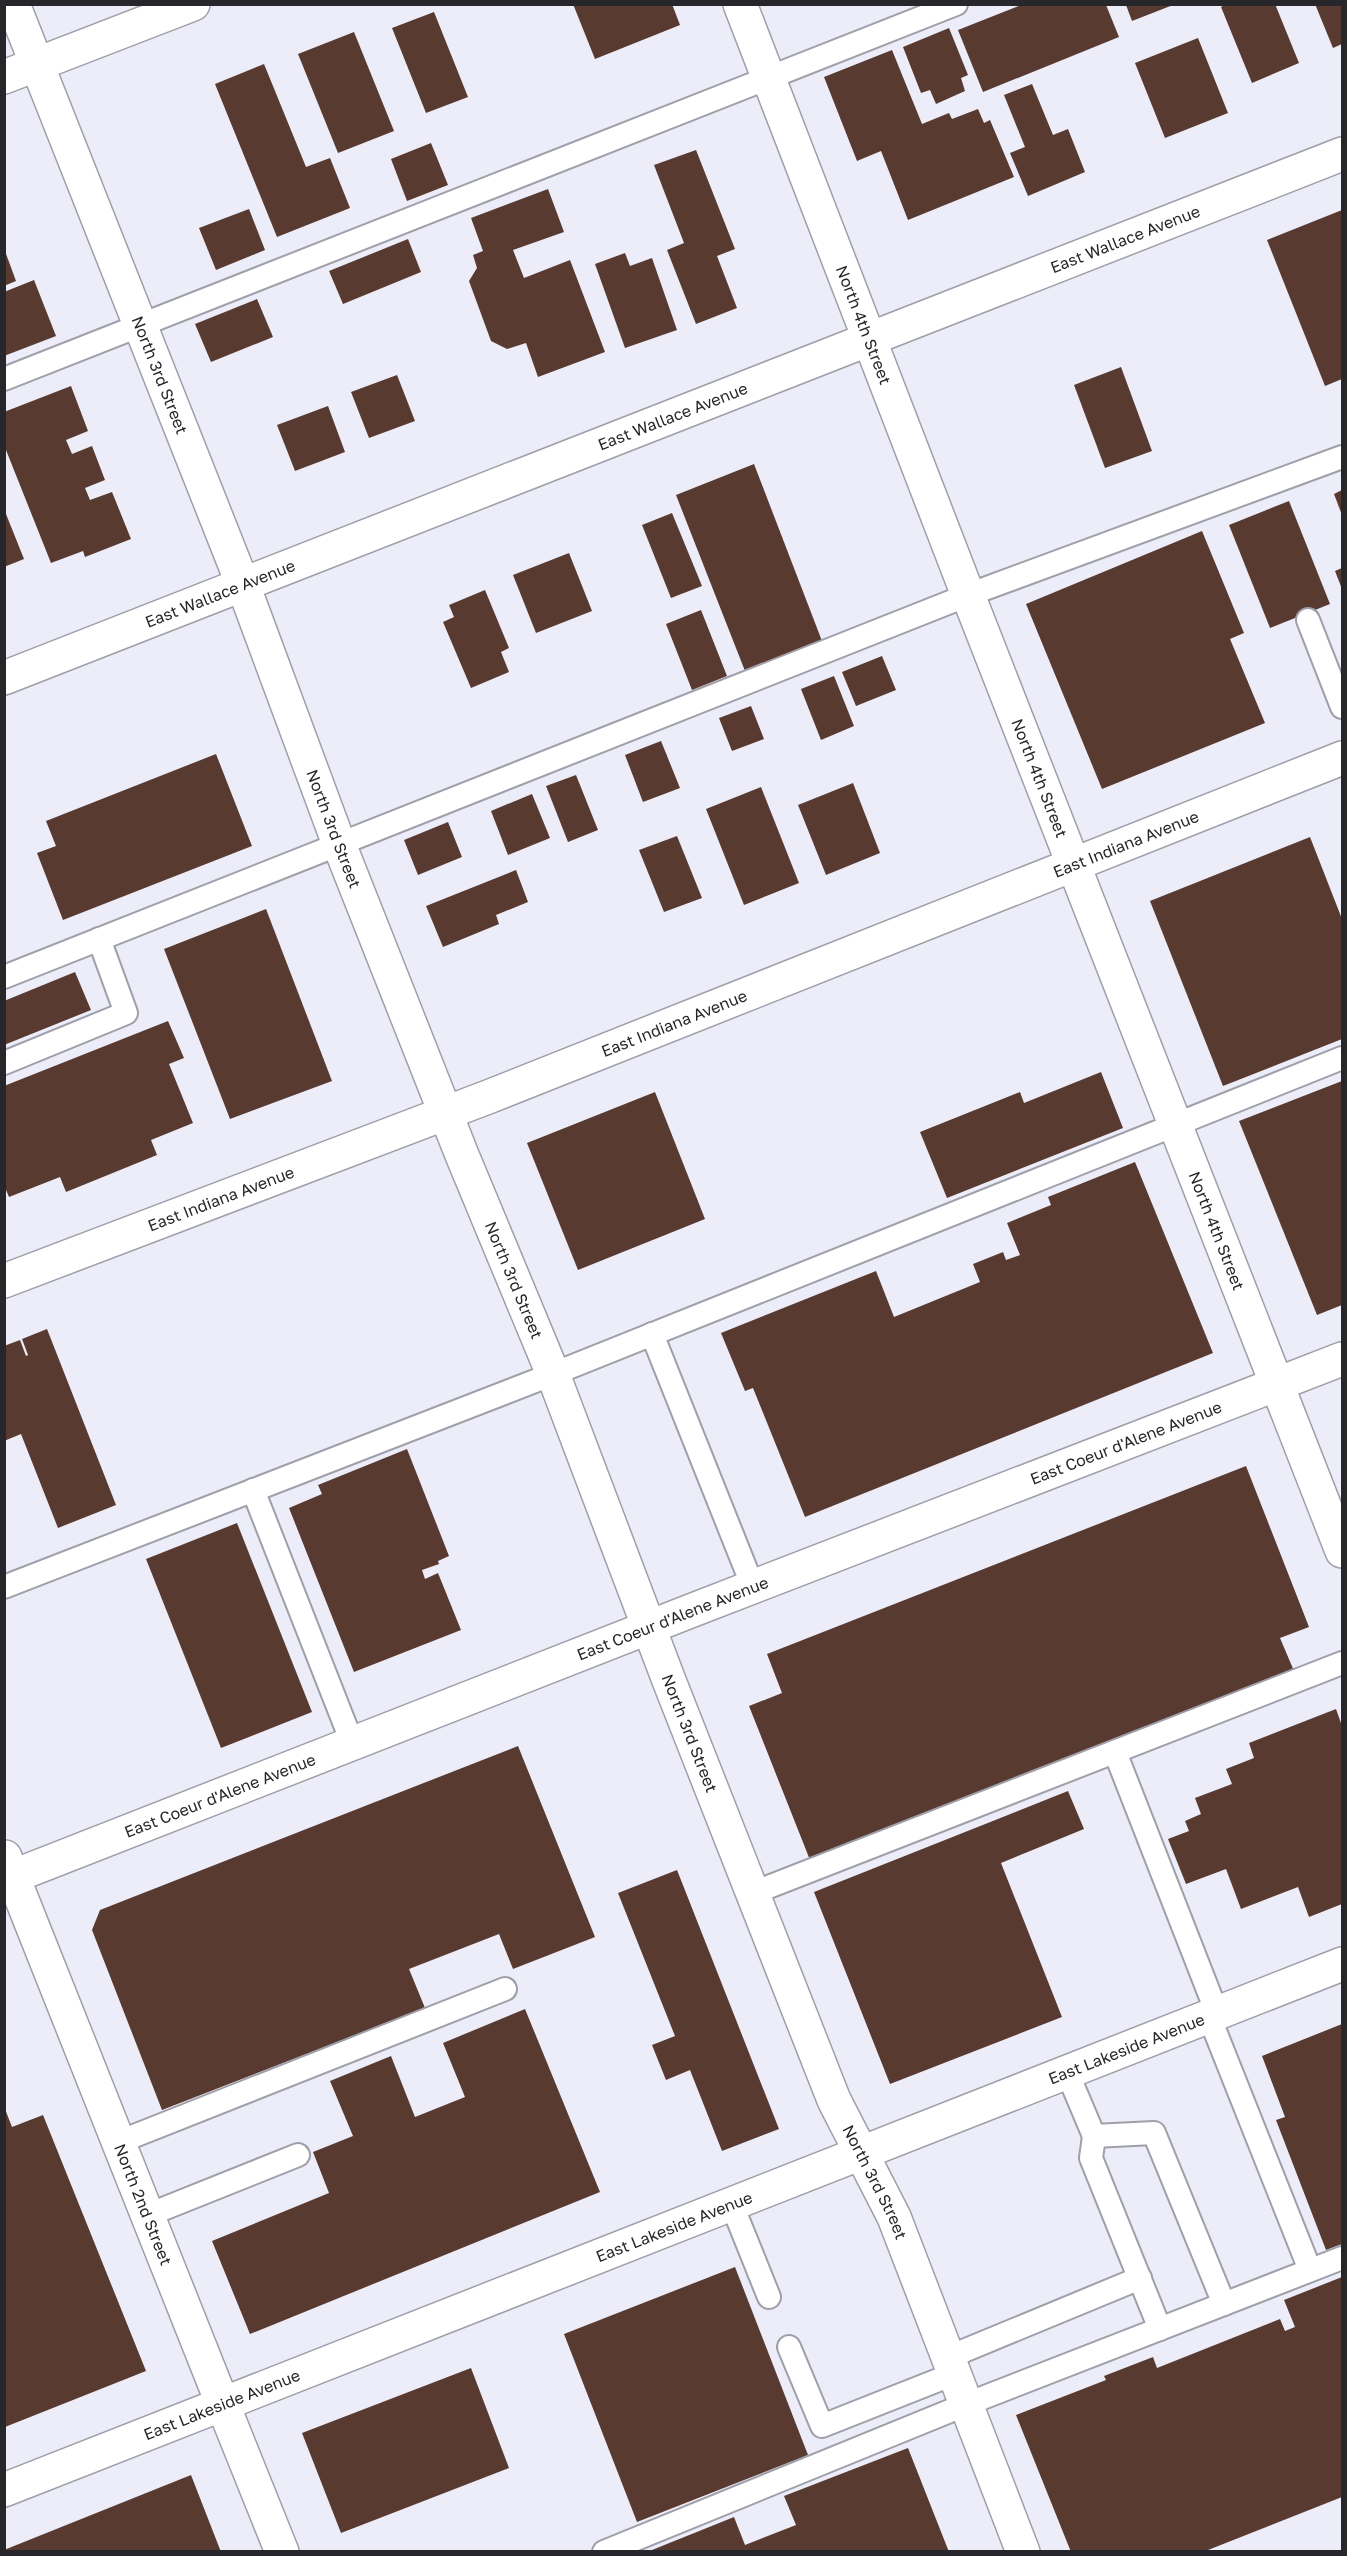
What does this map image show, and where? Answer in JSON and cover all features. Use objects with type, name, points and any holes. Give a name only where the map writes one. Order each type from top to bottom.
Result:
[{"type":"street","name":"North 3rd Street","points":[[13,4],[243,585],[339,844],[553,1374],[834,2100],[891,2209],[1023,2552]]},
{"type":"street","points":[[4,77],[193,4]]},
{"type":"street","name":"North 4th Street","points":[[740,4],[968,595],[1342,1551]]},
{"type":"street","name":"East Wallace Avenue","points":[[4,678],[870,341],[1342,154]]},
{"type":"street","name":"East Indiana Avenue","points":[[4,1281],[446,1113],[1342,758]]},
{"type":"street","name":"East Coeur d'Alene Avenue","points":[[7,1871],[352,1744],[1342,1359]]},
{"type":"street","name":"North 2nd Street","points":[[7,1871],[119,2142],[282,2552]]},
{"type":"street","name":"East Lakeside Avenue","points":[[4,2490],[172,2422],[223,2405],[1342,1964]]},
{"type":"lane","points":[[4,379],[956,4]]},
{"type":"lane","points":[[4,977],[968,595],[1342,457]]},
{"type":"lane","points":[[1308,620],[1342,707]]},
{"type":"lane","points":[[4,1063],[126,1013],[99,939]]},
{"type":"lane","points":[[4,1587],[553,1374],[1342,1058]]},
{"type":"lane","points":[[652,1334],[753,1587]]},
{"type":"lane","points":[[253,1490],[352,1744]]},
{"type":"lane","points":[[753,1893],[1342,1664]]},
{"type":"lane","points":[[1115,1752],[1310,2270]]},
{"type":"lane","points":[[119,2142],[505,1989]]},
{"type":"lane","points":[[1067,2072],[1094,2136],[1090,2158],[1160,2329]]},
{"type":"lane","points":[[1094,2136],[1154,2133],[1224,2304]]},
{"type":"lane","points":[[148,2215],[298,2155]]},
{"type":"lane","points":[[732,2205],[769,2297]]},
{"type":"lane","points":[[604,2552],[967,2404],[1342,2258]]},
{"type":"lane","points":[[789,2347],[822,2426],[1140,2278]]},
{"type":"building","points":[[573,4],[672,4],[680,25],[595,59]]},
{"type":"building","points":[[1227,4],[1275,4],[1299,63],[1252,83],[1221,7]]},
{"type":"building","points":[[1315,4],[1342,4],[1342,44],[1333,48]]},
{"type":"building","points":[[1021,5],[1106,5],[1119,37],[983,92],[958,30]]},
{"type":"building","points":[[1126,5],[1173,5],[1132,21]]},
{"type":"building","points":[[434,12],[468,97],[426,113],[392,28]]},
{"type":"building","points":[[949,28],[968,75],[961,78],[965,91],[936,104],[930,90],[921,93],[903,47]]},
{"type":"building","points":[[354,32],[394,131],[338,153],[298,54]]},
{"type":"building","points":[[1198,38],[1228,113],[1165,138],[1135,63]]},
{"type":"building","points":[[892,50],[922,124],[949,113],[952,119],[978,109],[984,123],[990,120],[1014,177],[908,220],[881,151],[857,161],[824,77]]},
{"type":"building","points":[[264,64],[306,167],[330,158],[350,208],[277,237],[215,84]]},
{"type":"building","points":[[1032,84],[1053,135],[1068,129],[1085,172],[1028,196],[1010,153],[1025,147],[1004,95]]},
{"type":"building","points":[[431,143],[448,185],[407,201],[391,159]]},
{"type":"building","points":[[696,150],[735,249],[717,256],[737,308],[696,324],[667,250],[684,243],[654,165]]},
{"type":"building","points":[[548,189],[564,232],[513,250],[524,278],[570,260],[605,352],[538,377],[526,343],[507,349],[491,341],[469,281],[477,268],[473,255],[483,251],[471,218]]},
{"type":"building","points":[[249,209],[265,250],[216,270],[199,228]]},
{"type":"building","points":[[1342,210],[1342,379],[1325,386],[1267,240]]},
{"type":"building","points":[[408,239],[421,272],[343,304],[329,271]]},
{"type":"building","points":[[4,252],[16,281],[4,286]]},
{"type":"building","points":[[625,253],[630,266],[652,258],[677,330],[625,348],[595,264]]},
{"type":"building","points":[[34,280],[56,336],[4,356],[4,292]]},
{"type":"building","points":[[257,299],[273,337],[211,362],[195,324]]},
{"type":"building","points":[[1121,367],[1152,451],[1105,468],[1074,385]]},
{"type":"building","points":[[397,375],[415,421],[369,438],[351,392]]},
{"type":"building","points":[[71,386],[88,431],[66,440],[72,454],[92,446],[105,480],[85,488],[90,500],[112,492],[131,539],[85,557],[83,551],[51,563],[4,445],[4,412]]},
{"type":"building","points":[[328,406],[345,452],[295,471],[277,425]]},
{"type":"building","points":[[754,464],[822,641],[745,671],[676,495]]},
{"type":"building","points":[[1342,490],[1342,515],[1334,494]]},
{"type":"building","points":[[1289,501],[1330,604],[1270,628],[1229,525]]},
{"type":"building","points":[[4,509],[24,559],[4,567]]},
{"type":"building","points":[[672,513],[702,586],[671,598],[642,525]]},
{"type":"building","points":[[1202,531],[1244,633],[1230,639],[1265,723],[1102,789],[1026,604]]},
{"type":"building","points":[[569,553],[592,611],[536,633],[513,575]]},
{"type":"building","points":[[1342,568],[1342,589],[1335,571]]},
{"type":"building","points":[[485,590],[509,648],[501,652],[509,672],[471,688],[443,622],[454,617],[449,605]]},
{"type":"building","points":[[701,610],[727,676],[692,690],[666,624]]},
{"type":"building","points":[[882,656],[896,690],[856,706],[842,672]]},
{"type":"building","points":[[834,676],[854,726],[821,740],[801,689]]},
{"type":"building","points":[[751,706],[764,739],[732,751],[719,718]]},
{"type":"building","points":[[661,741],[680,788],[643,802],[625,755]]},
{"type":"building","points":[[216,754],[252,846],[63,920],[37,853],[56,846],[46,821]]},
{"type":"building","points":[[576,775],[598,830],[568,842],[546,786]]},
{"type":"building","points":[[853,783],[880,853],[826,875],[798,805]]},
{"type":"building","points":[[761,787],[799,883],[744,905],[706,809]]},
{"type":"building","points":[[532,794],[550,838],[508,855],[491,811]]},
{"type":"building","points":[[448,822],[462,857],[418,875],[404,840]]},
{"type":"building","points":[[677,836],[702,898],[664,912],[639,850]]},
{"type":"building","points":[[1310,837],[1342,919],[1342,1039],[1223,1086],[1150,901]]},
{"type":"building","points":[[516,870],[528,902],[496,915],[499,924],[443,947],[426,906]]},
{"type":"building","points":[[266,909],[332,1081],[230,1119],[164,949]]},
{"type":"building","points":[[75,972],[91,1010],[4,1045],[4,1001]]},
{"type":"building","points":[[168,1021],[184,1058],[169,1064],[193,1123],[151,1140],[157,1155],[66,1192],[60,1177],[9,1197],[4,1185],[4,1086]]},
{"type":"building","points":[[1101,1072],[1123,1128],[947,1198],[920,1132],[1020,1092],[1024,1103]]},
{"type":"building","points":[[1342,1081],[1342,1305],[1317,1315],[1239,1121]]},
{"type":"building","points":[[655,1092],[705,1219],[578,1270],[527,1143]]},
{"type":"building","points":[[1135,1162],[1213,1353],[805,1517],[753,1388],[745,1391],[721,1333],[876,1271],[894,1317],[980,1282],[973,1264],[1003,1252],[1006,1260],[1020,1255],[1007,1223],[1051,1205],[1048,1197]]},
{"type":"building","points":[[47,1329],[116,1505],[58,1528],[21,1434],[4,1441],[4,1346],[20,1340],[26,1356],[28,1355],[22,1339]]},
{"type":"building","points":[[407,1449],[449,1556],[438,1561],[439,1564],[422,1570],[425,1579],[438,1573],[461,1630],[354,1672],[289,1508],[322,1494],[318,1485]]},
{"type":"building","points":[[1246,1466],[1309,1627],[1280,1638],[1294,1671],[810,1860],[749,1706],[782,1693],[767,1654]]},
{"type":"building","points":[[237,1523],[312,1712],[221,1748],[146,1559]]},
{"type":"building","points":[[1336,1709],[1342,1726],[1342,1904],[1309,1917],[1298,1887],[1241,1909],[1226,1869],[1186,1884],[1168,1839],[1189,1831],[1185,1821],[1201,1814],[1195,1798],[1232,1784],[1226,1769],[1254,1758],[1249,1743]]},
{"type":"building","points":[[518,1746],[595,1937],[513,1969],[499,1934],[409,1969],[425,2008],[162,2110],[92,1930],[100,1910]]},
{"type":"building","points":[[1068,1791],[1084,1829],[1001,1863],[1062,2017],[890,2084],[814,1892]]},
{"type":"building","points":[[677,1870],[779,2129],[722,2151],[690,2070],[666,2080],[652,2045],[675,2036],[618,1893]]},
{"type":"building","points":[[525,2009],[600,2192],[250,2334],[212,2241],[329,2193],[313,2152],[353,2136],[330,2081],[391,2056],[415,2117],[465,2097],[443,2043]]},
{"type":"building","points":[[1342,2024],[1342,2244],[1326,2250],[1276,2120],[1285,2117],[1262,2056]]},
{"type":"building","points":[[5,2109],[12,2127],[43,2115],[146,2371],[5,2427]]},
{"type":"building","points":[[735,2267],[808,2455],[637,2522],[564,2334]]},
{"type":"building","points":[[1342,2277],[1342,2497],[1203,2552],[1071,2552],[1016,2415],[1106,2380],[1104,2376],[1153,2357],[1157,2368],[1280,2319],[1285,2331],[1295,2327],[1284,2300]]},
{"type":"building","points":[[471,2368],[509,2468],[341,2533],[302,2433]]},
{"type":"building","points":[[908,2448],[949,2552],[647,2552],[734,2517],[745,2545],[796,2525],[784,2496]]},
{"type":"building","points":[[191,2475],[221,2552],[4,2552],[4,2550]]}]
